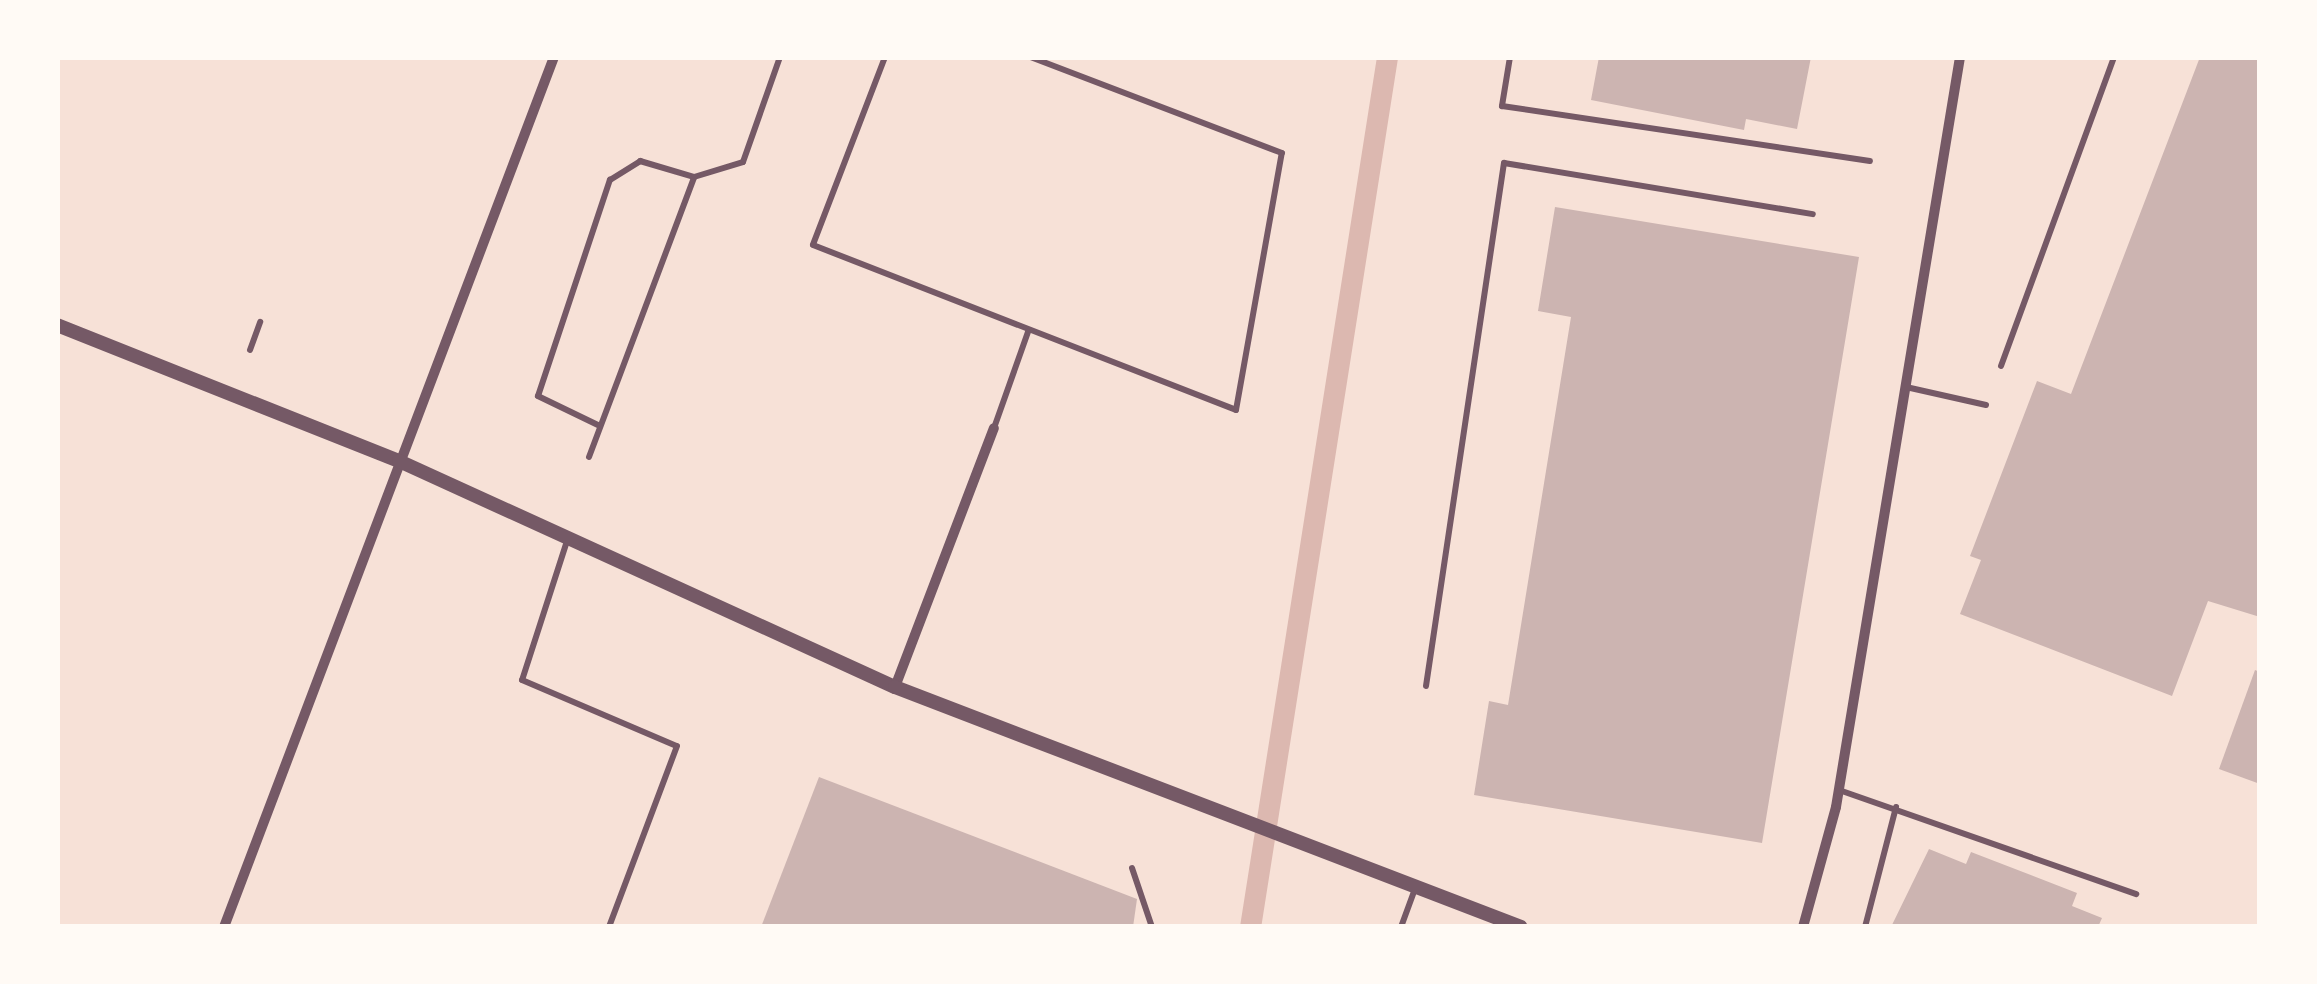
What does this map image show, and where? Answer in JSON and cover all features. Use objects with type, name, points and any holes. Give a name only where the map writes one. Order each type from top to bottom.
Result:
[{"type":"street","points":[[224,927],[554,57]]},
{"type":"street","points":[[1803,927],[1839,790],[1960,57]]},
{"type":"street","points":[[57,325],[399,461],[896,687],[1521,927]]},
{"type":"street","points":[[896,687],[994,428]]},
{"type":"lane","points":[[600,426],[538,396],[591,221],[610,180],[640,160],[694,177],[743,162],[781,57]]},
{"type":"lane","points":[[885,57],[813,245],[1236,410],[1282,153],[1030,57]]},
{"type":"lane","points":[[1510,57],[1502,106],[1870,161]]},
{"type":"lane","points":[[2002,366],[2114,57]]},
{"type":"lane","points":[[1426,686],[1504,163],[1813,214]]},
{"type":"lane","points":[[589,457],[694,177]]},
{"type":"lane","points":[[250,350],[260,322]]},
{"type":"lane","points":[[994,428],[1028,332]]},
{"type":"lane","points":[[1906,387],[1986,405]]},
{"type":"lane","points":[[568,538],[522,680],[677,746],[609,927]]},
{"type":"lane","points":[[1839,790],[2136,894]]},
{"type":"lane","points":[[1865,927],[1897,807]]},
{"type":"lane","points":[[1132,868],[1152,927]]},
{"type":"lane","points":[[1401,927],[1416,886]]},
{"type":"building","points":[[1599,57],[1811,57],[1797,129],[1746,119],[1744,130],[1591,100]]},
{"type":"building","points":[[2200,57],[2260,57],[2260,617],[2208,601],[2172,696],[1960,614],[1981,560],[1970,556],[2037,381],[2071,394]]},
{"type":"building","points":[[1555,207],[1859,257],[1762,843],[1474,795],[1489,701],[1508,705],[1571,317],[1538,311]]},
{"type":"building","points":[[2255,670],[2260,672],[2260,784],[2219,769]]},
{"type":"building","points":[[819,777],[1137,899],[1133,927],[761,927]]},
{"type":"building","points":[[1929,849],[1966,864],[1971,852],[2077,893],[2072,906],[2102,918],[2098,927],[1891,927]]},
{"type":"waterway","points":[[1250,927],[1387,57]]}]
